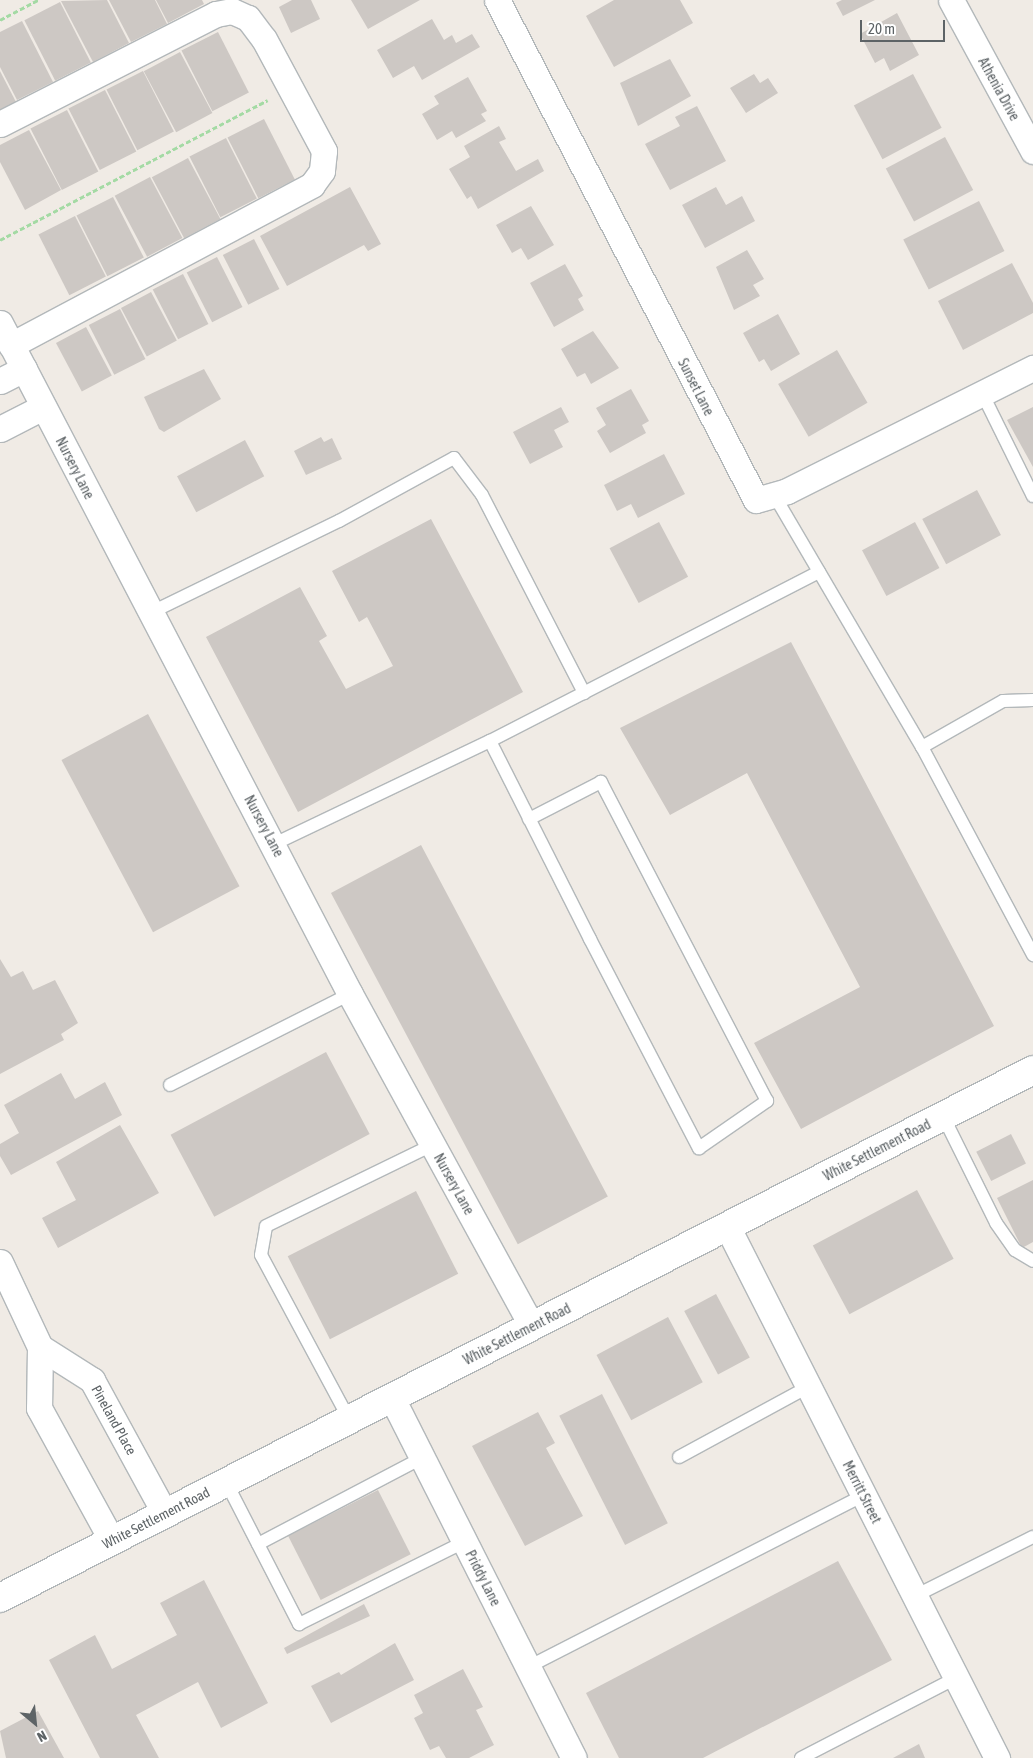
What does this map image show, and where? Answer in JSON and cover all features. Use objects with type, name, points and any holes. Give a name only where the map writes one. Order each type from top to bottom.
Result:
[{"type":"main road","name":"White Settlement Road","points":[[0,1598],[943,1116],[1032,1074]]},
{"type":"street","name":"Sunset Lane","points":[[497,0],[756,500],[774,495],[1033,368]]},
{"type":"street","name":"Athenia Drive","points":[[950,0],[1033,152]]},
{"type":"street","points":[[0,124],[216,14],[232,10],[254,25],[292,88],[324,150],[322,171],[312,185],[11,345]]},
{"type":"street","name":"Nursery Lane","points":[[0,323],[150,613],[274,844],[350,994],[532,1326]]},
{"type":"street","points":[[0,381],[24,370]]},
{"type":"street","points":[[0,429],[43,407]]},
{"type":"street","name":"Merritt Street","points":[[727,1226],[996,1758]]},
{"type":"street","points":[[0,1262],[40,1347],[39,1408],[112,1541]]},
{"type":"street","name":"Pineland Place","points":[[40,1347],[92,1380],[165,1514]]},
{"type":"street","name":"Priddy Lane","points":[[392,1398],[574,1758]]},
{"type":"lane","points":[[982,393],[1033,496]]},
{"type":"lane","points":[[150,613],[339,521],[454,458],[482,495],[584,693]]},
{"type":"lane","points":[[774,495],[922,747],[1033,955]]},
{"type":"lane","points":[[274,844],[490,741],[819,572]]},
{"type":"lane","points":[[922,747],[1003,701],[1033,700]]},
{"type":"lane","points":[[490,741],[529,819],[590,940],[699,1148],[767,1101],[601,782],[529,819]]},
{"type":"lane","points":[[170,1085],[350,994]]},
{"type":"lane","points":[[943,1116],[996,1223],[1015,1250],[1033,1261]]},
{"type":"lane","points":[[350,1419],[261,1255],[266,1226],[432,1145]]},
{"type":"lane","points":[[679,1457],[808,1387]]},
{"type":"lane","points":[[258,1544],[422,1458]]},
{"type":"lane","points":[[226,1482],[299,1624],[464,1542]]},
{"type":"lane","points":[[528,1667],[864,1496]]},
{"type":"lane","points":[[915,1596],[1033,1537]]},
{"type":"lane","points":[[801,1758],[956,1678]]},
{"type":"path","points":[[0,20],[38,0]]},
{"type":"path","points":[[0,240],[292,88]]},
{"type":"building","points":[[107,0],[129,43],[93,62],[61,1]]},
{"type":"building","points":[[109,0],[155,0],[167,24],[131,42]]},
{"type":"building","points":[[156,0],[202,0],[204,4],[168,23]]},
{"type":"building","points":[[292,0],[311,0],[320,19],[291,33],[279,7]]},
{"type":"building","points":[[351,0],[420,0],[368,29]]},
{"type":"building","points":[[614,0],[680,0],[693,23],[614,67],[586,16]]},
{"type":"building","points":[[842,0],[875,0],[843,16],[836,3]]},
{"type":"building","points":[[60,2],[91,63],[55,81],[24,20]]},
{"type":"building","points":[[897,13],[919,55],[890,71],[884,58],[875,63],[860,34]]},
{"type":"building","points":[[432,19],[444,40],[452,35],[456,43],[472,34],[480,47],[422,80],[414,66],[393,78],[377,50]]},
{"type":"building","points":[[22,21],[53,82],[17,100],[0,67],[0,32]]},
{"type":"building","points":[[218,32],[249,93],[212,111],[181,51]]},
{"type":"building","points":[[180,52],[212,113],[176,132],[144,71]]},
{"type":"building","points":[[670,59],[691,96],[638,126],[620,83]]},
{"type":"building","points":[[0,71],[16,102],[0,110]]},
{"type":"building","points":[[143,71],[174,132],[137,150],[106,90]]},
{"type":"building","points":[[754,74],[760,83],[768,78],[778,93],[746,113],[730,88]]},
{"type":"building","points":[[913,74],[942,128],[882,159],[854,105]]},
{"type":"building","points":[[468,77],[487,111],[481,114],[486,121],[456,138],[452,131],[437,140],[422,114],[439,104],[434,96]]},
{"type":"building","points":[[105,90],[136,151],[100,170],[68,109]]},
{"type":"building","points":[[697,106],[726,161],[670,190],[645,144],[680,126],[675,117]]},
{"type":"building","points":[[67,110],[98,171],[62,190],[30,129]]},
{"type":"building","points":[[264,119],[295,180],[258,198],[227,138]]},
{"type":"building","points":[[499,126],[506,139],[499,142],[516,171],[538,159],[544,171],[478,209],[471,196],[467,199],[449,169],[470,157],[464,146]]},
{"type":"building","points":[[29,130],[61,190],[25,210],[0,162],[0,145]]},
{"type":"building","points":[[945,137],[973,190],[914,221],[886,168]]},
{"type":"building","points":[[226,138],[257,199],[220,217],[189,157]]},
{"type":"building","points":[[188,158],[220,219],[184,238],[152,177]]},
{"type":"building","points":[[150,177],[182,238],[147,257],[115,196]]},
{"type":"building","points":[[350,187],[381,244],[368,251],[364,245],[287,286],[260,236]]},
{"type":"building","points":[[716,187],[726,205],[742,196],[755,221],[705,248],[682,205]]},
{"type":"building","points":[[113,197],[144,258],[107,276],[76,216]]},
{"type":"building","points":[[979,201],[1004,251],[929,289],[903,240]]},
{"type":"building","points":[[531,206],[554,245],[528,260],[521,248],[512,253],[496,225]]},
{"type":"building","points":[[75,216],[106,277],[69,295],[38,235]]},
{"type":"building","points":[[254,239],[279,289],[248,305],[223,255]]},
{"type":"building","points":[[747,250],[764,279],[753,285],[760,296],[734,310],[716,267]]},
{"type":"building","points":[[217,257],[242,307],[212,322],[187,272]]},
{"type":"building","points":[[1012,263],[1033,303],[1033,313],[963,350],[938,301]]},
{"type":"building","points":[[565,264],[583,296],[578,299],[584,310],[554,327],[530,283]]},
{"type":"building","points":[[183,274],[208,324],[178,339],[153,289]]},
{"type":"building","points":[[151,292],[177,341],[147,357],[121,308]]},
{"type":"building","points":[[120,309],[145,359],[114,375],[89,325]]},
{"type":"building","points":[[778,314],[800,354],[771,371],[764,359],[759,362],[743,333]]},
{"type":"building","points":[[86,327],[112,376],[82,392],[56,343]]},
{"type":"building","points":[[593,331],[619,368],[591,384],[585,373],[577,377],[561,349]]},
{"type":"building","points":[[837,350],[868,403],[809,437],[778,384]]},
{"type":"building","points":[[204,369],[221,399],[164,432],[159,429],[144,397]]},
{"type":"building","points":[[631,389],[649,421],[642,425],[646,433],[610,453],[597,431],[606,425],[596,408]]},
{"type":"building","points":[[561,407],[569,422],[554,430],[563,447],[530,464],[513,432]]},
{"type":"building","points":[[1033,407],[1033,467],[1007,420]]},
{"type":"building","points":[[321,437],[324,442],[332,438],[342,459],[306,475],[294,451]]},
{"type":"building","points":[[245,440],[264,476],[196,512],[177,476]]},
{"type":"building","points":[[664,454],[685,494],[638,518],[631,504],[617,511],[604,485]]},
{"type":"building","points":[[977,490],[1001,535],[946,564],[922,519]]},
{"type":"building","points":[[431,519],[523,692],[298,812],[206,637],[300,587],[327,636],[319,641],[346,689],[393,666],[367,617],[359,622],[332,571]]},
{"type":"building","points":[[659,522],[688,577],[639,603],[610,548]]},
{"type":"building","points":[[915,522],[939,568],[886,596],[862,550]]},
{"type":"building","points":[[791,642],[994,1026],[801,1129],[754,1043],[860,987],[747,773],[670,815],[620,728]]},
{"type":"building","points":[[148,714],[240,886],[153,932],[61,760]]},
{"type":"building","points":[[421,845],[608,1196],[518,1244],[331,893]]},
{"type":"building","points":[[0,959],[11,977],[23,971],[33,990],[55,980],[78,1023],[61,1034],[64,1040],[0,1074]]},
{"type":"building","points":[[326,1052],[370,1134],[214,1217],[171,1135]]},
{"type":"building","points":[[61,1073],[75,1099],[105,1082],[122,1115],[11,1175],[0,1156],[0,1144],[19,1133],[4,1105]]},
{"type":"building","points":[[120,1125],[159,1193],[58,1248],[42,1218],[76,1200],[56,1162]]},
{"type":"building","points":[[1011,1134],[1026,1163],[991,1181],[976,1152]]},
{"type":"building","points":[[1033,1180],[1033,1242],[1022,1248],[997,1198]]},
{"type":"building","points":[[917,1190],[954,1259],[849,1314],[813,1245]]},
{"type":"building","points":[[416,1191],[458,1274],[330,1339],[288,1256]]},
{"type":"building","points":[[716,1294],[750,1358],[718,1374],[684,1311]]},
{"type":"building","points":[[668,1317],[703,1382],[631,1420],[596,1355]]},
{"type":"building","points":[[602,1394],[668,1523],[625,1545],[559,1416]]},
{"type":"building","points":[[538,1412],[555,1443],[546,1448],[583,1516],[525,1546],[472,1446]]},
{"type":"building","points":[[378,1490],[411,1554],[321,1600],[288,1536]]},
{"type":"building","points":[[838,1561],[892,1660],[703,1758],[619,1758],[586,1693]]},
{"type":"building","points":[[204,1580],[268,1703],[221,1728],[198,1682],[136,1715],[159,1758],[100,1758],[49,1660],[95,1635],[112,1669],[177,1635],[160,1603]]},
{"type":"building","points":[[364,1604],[370,1616],[287,1654],[284,1648]]},
{"type":"building","points":[[395,1643],[414,1680],[331,1723],[311,1686],[339,1672],[341,1675]]},
{"type":"building","points":[[463,1669],[483,1707],[476,1710],[494,1745],[469,1758],[446,1758],[439,1746],[430,1750],[414,1718],[423,1713],[414,1695]]},
{"type":"building","points":[[38,1711],[64,1758],[6,1758],[0,1731]]},
{"type":"building","points":[[919,1744],[925,1758],[893,1758]]}]
